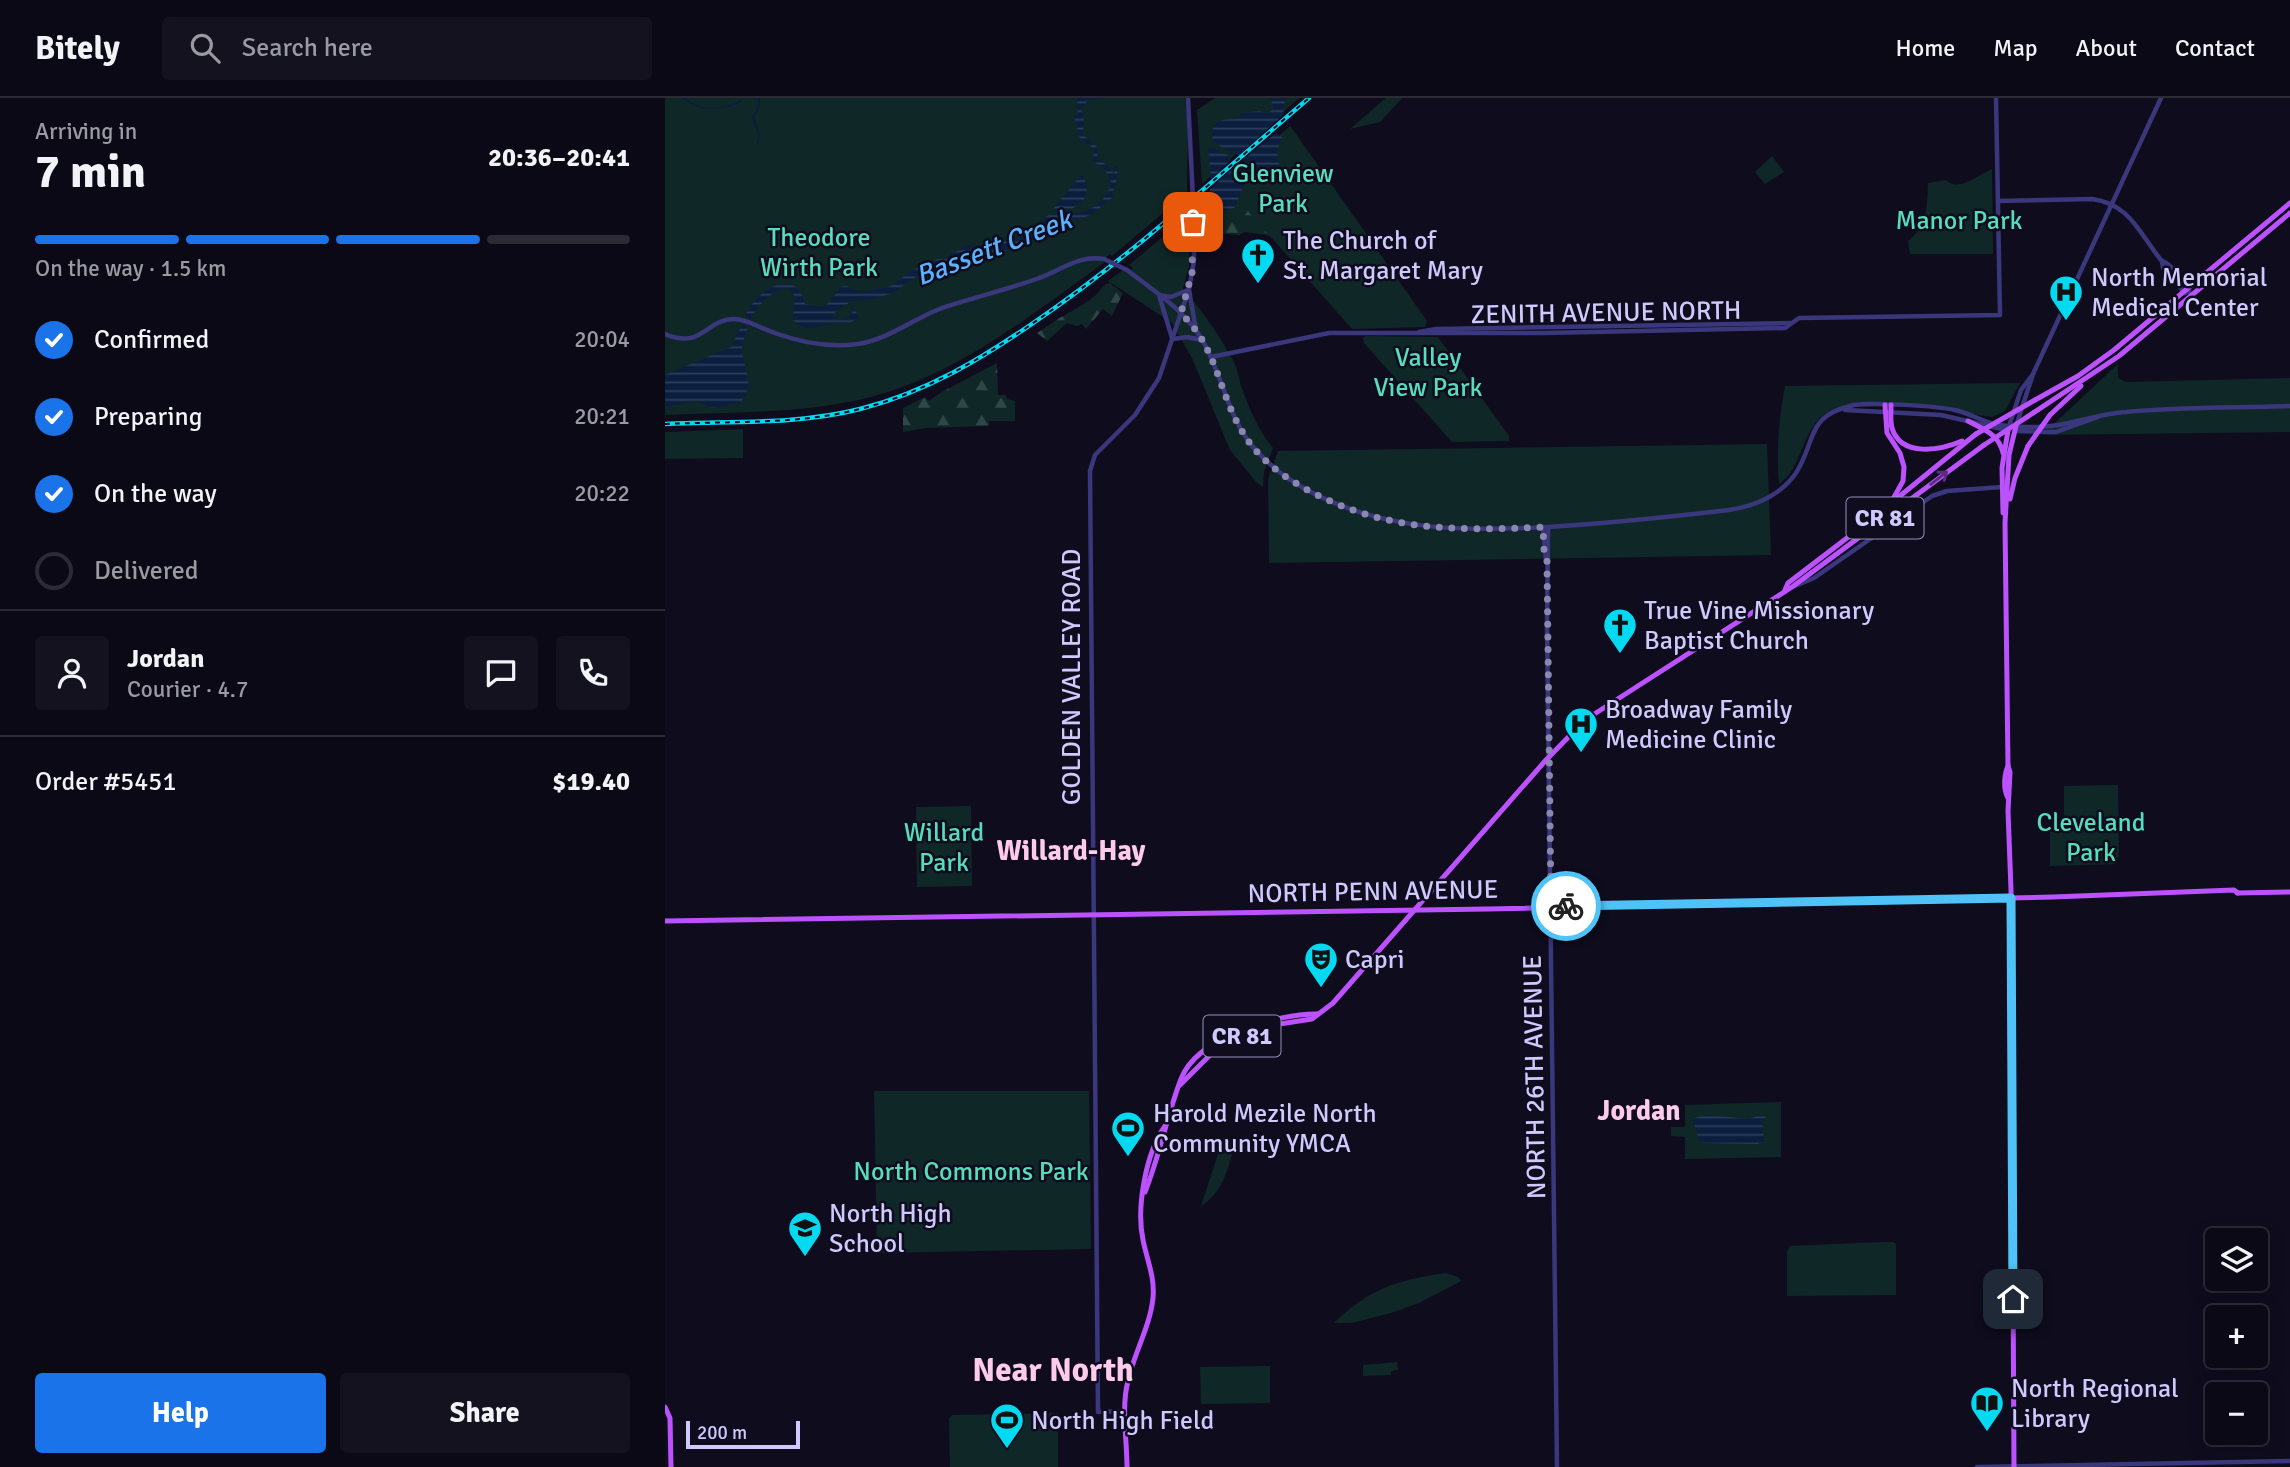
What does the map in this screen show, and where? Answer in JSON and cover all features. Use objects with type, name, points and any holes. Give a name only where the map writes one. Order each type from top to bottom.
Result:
[{"type":"main road","name":"CR 81","points":[[1785,590],[1789,583],[1886,508],[1973,435],[2078,376],[2121,344],[2290,203]]},
{"type":"main road","name":"CR 81","points":[[1127,1467],[1126,1385],[1147,1325],[1153,1294],[1153,1276],[1141,1228],[1143,1198],[1180,1080],[1197,1059],[1220,1040],[1265,1021],[1318,1014],[1333,1003],[1549,757],[1592,715],[1792,587],[1984,445],[2106,366],[2290,213]]},
{"type":"main road","points":[[2005,523],[2013,483],[2028,446],[2050,415],[2106,366]]},
{"type":"main road","points":[[1888,409],[1895,435],[1913,448],[1941,447],[1973,435]]},
{"type":"main road","points":[[1886,508],[1902,485],[1904,475],[1902,456],[1887,433],[1888,409]]},
{"type":"main road","points":[[1968,421],[1998,440],[2003,455]]},
{"type":"main road","points":[[2005,523],[2001,488],[2003,455],[2012,428]]},
{"type":"main road","points":[[2012,428],[2005,523],[2008,765],[2005,787],[2008,798],[2011,898],[2014,1466]]},
{"type":"main road","name":"NORTH PENN AVENUE","points":[[665,922],[2290,892]]},
{"type":"main road","points":[[665,1407],[670,1418],[671,1467]]},
{"type":"street","name":"GOLDEN VALLEY ROAD","points":[[1126,1410],[1098,1412],[1090,471],[1095,455],[1135,415],[1159,378],[1189,289],[1194,261],[1188,98]]},
{"type":"street","points":[[1996,98],[1998,201],[2092,199],[2112,204],[2129,216],[2191,296]]},
{"type":"street","points":[[2012,428],[2033,374],[2161,98]]},
{"type":"street","name":"ZENITH AVENUE NORTH","points":[[1211,358],[1323,334],[1418,332],[1436,329],[1601,329],[1792,323],[1799,318],[2000,315],[1998,201]]},
{"type":"street","points":[[665,334],[685,339],[693,338],[725,321],[743,321],[808,343],[833,345],[865,342],[890,334],[942,308],[1041,277],[1078,260],[1104,259],[1127,270],[1159,295],[1181,313],[1196,331],[1211,358],[1234,415],[1249,442],[1270,465],[1315,494],[1354,512],[1414,526],[1463,530],[1635,520],[1753,505],[1789,482],[1818,423],[1839,410],[1860,405],[2056,432],[2102,415],[2128,411],[2290,406]]},
{"type":"street","points":[[1159,295],[1175,296],[1189,289],[1196,331]]},
{"type":"street","points":[[1159,295],[1173,339],[1187,337],[1202,340]]},
{"type":"street","points":[[1888,409],[1953,410],[2012,428]]},
{"type":"street","points":[[1792,587],[1814,578],[1932,496],[1953,490],[2001,488],[2007,481]]},
{"type":"street","name":"NORTH 26TH AVENUE","points":[[1546,527],[1544,550],[1547,561],[1557,1467]]},
{"type":"street","points":[[1977,1467],[2290,1461]]},
{"type":"green space","name":"Theodore Wirth Park","points":[[665,98],[1185,98],[1188,122],[1187,193],[1112,256],[1110,254],[1102,261],[1105,262],[1051,302],[994,340],[934,374],[871,397],[820,407],[665,415]]},
{"type":"green space","points":[[1215,98],[1299,98],[1202,184],[1197,110]]},
{"type":"green space","points":[[1386,98],[1402,98],[1380,122],[1350,129]]},
{"type":"green space","points":[[1290,126],[1365,232],[1279,241],[1267,235],[1245,232],[1239,235],[1205,233],[1200,218],[1200,204],[1210,198],[1215,202],[1236,205],[1239,192]]},
{"type":"green space","name":"Glenview Park","points":[[1290,126],[1427,321],[1425,327],[1352,329],[1224,184]]},
{"type":"green space","points":[[1772,156],[1784,172],[1765,184],[1755,172]]},
{"type":"green space","name":"Manor Park","points":[[1992,169],[1993,254],[1910,254],[1908,241],[1919,229],[1927,208],[1928,183],[1946,180],[1951,184],[1962,184]]},
{"type":"green space","points":[[1188,216],[1189,266],[1183,289],[1210,323],[1233,360],[1251,411],[1273,448],[1264,472],[1263,487],[1230,450],[1192,358],[1171,322],[1108,281],[1123,270],[1131,270],[1133,268],[1129,265]]},
{"type":"green space","points":[[1110,283],[1123,293],[1112,316],[1103,309],[1086,329],[1082,324],[1077,326],[1067,323],[1047,341],[1037,333],[1086,302],[1104,285]]},
{"type":"green space","name":"Valley View Park","points":[[1438,337],[1509,436],[1509,441],[1452,442],[1364,343],[1363,338]]},
{"type":"green space","points":[[997,363],[998,395],[1006,395],[1007,399],[1015,401],[1015,421],[989,421],[989,426],[926,428],[903,432],[903,408],[925,397],[929,401]]},
{"type":"green space","points":[[2118,364],[2118,378],[2126,382],[2290,378],[2290,432],[2042,435]]},
{"type":"green space","points":[[2020,383],[2005,411],[1992,417],[1901,404],[1852,405],[1832,410],[1812,428],[1792,470],[1779,484],[1779,435],[1785,386]]},
{"type":"green space","points":[[743,429],[743,458],[665,459],[665,432]]},
{"type":"green space","points":[[1767,444],[1771,555],[1269,561],[1268,479],[1278,451]]},
{"type":"green space","name":"Cleveland Park","points":[[2118,785],[2119,856],[2116,864],[2050,866],[2050,832],[2064,832],[2064,786]]},
{"type":"green space","name":"Willard Park","points":[[971,806],[972,886],[917,887],[916,807]]},
{"type":"green space","name":"North Commons Park","points":[[874,1091],[1089,1091],[1091,1249],[877,1253]]},
{"type":"green space","points":[[1781,1102],[1781,1157],[1685,1159],[1685,1137],[1671,1136],[1671,1127],[1685,1127],[1685,1105]]},
{"type":"green space","points":[[1222,1142],[1232,1143],[1234,1148],[1226,1173],[1219,1188],[1201,1206]]},
{"type":"green space","points":[[1896,1244],[1896,1295],[1787,1296],[1787,1252],[1790,1246]]},
{"type":"green space","points":[[1446,1273],[1458,1277],[1461,1281],[1419,1303],[1391,1313],[1352,1323],[1334,1323],[1360,1301],[1385,1288]]},
{"type":"green space","points":[[1397,1362],[1398,1370],[1391,1371],[1391,1375],[1363,1376],[1363,1365]]},
{"type":"green space","points":[[1270,1366],[1270,1403],[1201,1404],[1200,1367]]},
{"type":"green space","points":[[1058,1413],[1058,1467],[950,1467],[949,1418],[952,1415]]},
{"type":"water","name":"Bassett Creek","points":[[1077,98],[1106,98],[1087,101],[1081,109],[1084,119],[1083,135],[1097,147],[1098,159],[1110,168],[1114,175],[1114,166],[1118,167],[1112,194],[1114,196],[1092,214],[1083,218],[1058,221],[1042,231],[1044,234],[1021,248],[958,258],[927,269],[893,293],[869,300],[850,301],[833,316],[840,320],[848,317],[853,312],[850,307],[853,308],[859,317],[849,323],[812,328],[799,325],[793,320],[795,297],[786,288],[765,300],[751,319],[745,317],[761,294],[777,285],[792,285],[800,291],[805,304],[823,307],[831,301],[840,287],[846,286],[861,292],[889,287],[913,270],[940,258],[944,259],[966,245],[981,246],[982,243],[987,244],[995,239],[999,243],[1008,241],[1039,225],[1048,215],[1059,213],[1053,209],[1083,173],[1087,189],[1084,199],[1077,206],[1061,213],[1077,213],[1093,208],[1105,197],[1111,181],[1105,170],[1093,161],[1094,149],[1078,136],[1075,121],[1075,114],[1078,117]]},
{"type":"water","points":[[1270,98],[1285,98],[1283,115],[1239,155],[1213,141],[1212,131],[1219,121],[1237,119],[1242,113],[1259,111],[1267,114],[1274,108]]},
{"type":"water","points":[[1276,133],[1282,137],[1277,152],[1280,169],[1276,179],[1269,180],[1248,168],[1248,177],[1234,208],[1226,211],[1219,207],[1212,199],[1210,189],[1236,166],[1245,166],[1243,160]]},
{"type":"water","points":[[1212,147],[1229,156],[1231,160],[1211,179],[1208,149]]},
{"type":"water","points":[[743,325],[748,327],[742,350],[748,385],[739,404],[728,404],[727,408],[712,408],[696,401],[665,407],[665,375],[733,346]]},
{"type":"water","points":[[1708,1115],[1748,1119],[1763,1115],[1766,1118],[1762,1121],[1764,1141],[1758,1144],[1703,1143],[1699,1140],[1693,1121]]},
{"type":"waterway","points":[[684,98],[697,106],[712,108],[741,101]]},
{"type":"waterway","points":[[758,143],[759,134],[753,117],[759,106],[759,98]]},
{"type":"railway","points":[[665,424],[787,420],[836,414],[885,402],[954,372],[1075,294],[1177,212],[1309,98]]},
{"type":"way so far","points":[[1193,222],[1192,273],[1181,313],[1207,348],[1241,429],[1270,465],[1293,482],[1337,505],[1387,521],[1451,530],[1543,527],[1544,556],[1547,561],[1551,906],[1566,906]]},
{"type":"place","name":"The Church of St. Margaret Mary","points":[[1258,285]]},
{"type":"place","name":"North Memorial Medical Center","points":[[2066,322]]},
{"type":"place","name":"True Vine Missionary Baptist Church","points":[[1620,655]]},
{"type":"place","name":"Broadway Family Medicine Clinic","points":[[1581,754]]},
{"type":"place","name":"Capri","points":[[1321,989]]},
{"type":"place","name":"Harold Mezile North Community YMCA","points":[[1128,1158]]},
{"type":"place","name":"North High School","points":[[805,1258]]},
{"type":"place","name":"North Regional Library","points":[[1987,1433]]},
{"type":"place","name":"North High Field","points":[[1007,1450]]},
{"type":"district","name":"Willard-Hay","points":[[1071,850]]},
{"type":"district","name":"Jordan","points":[[1639,1110]]},
{"type":"district","name":"Near North","points":[[1053,1369]]},
{"type":"route","points":[[1566,906],[2011,898],[2013,1299]]}]
